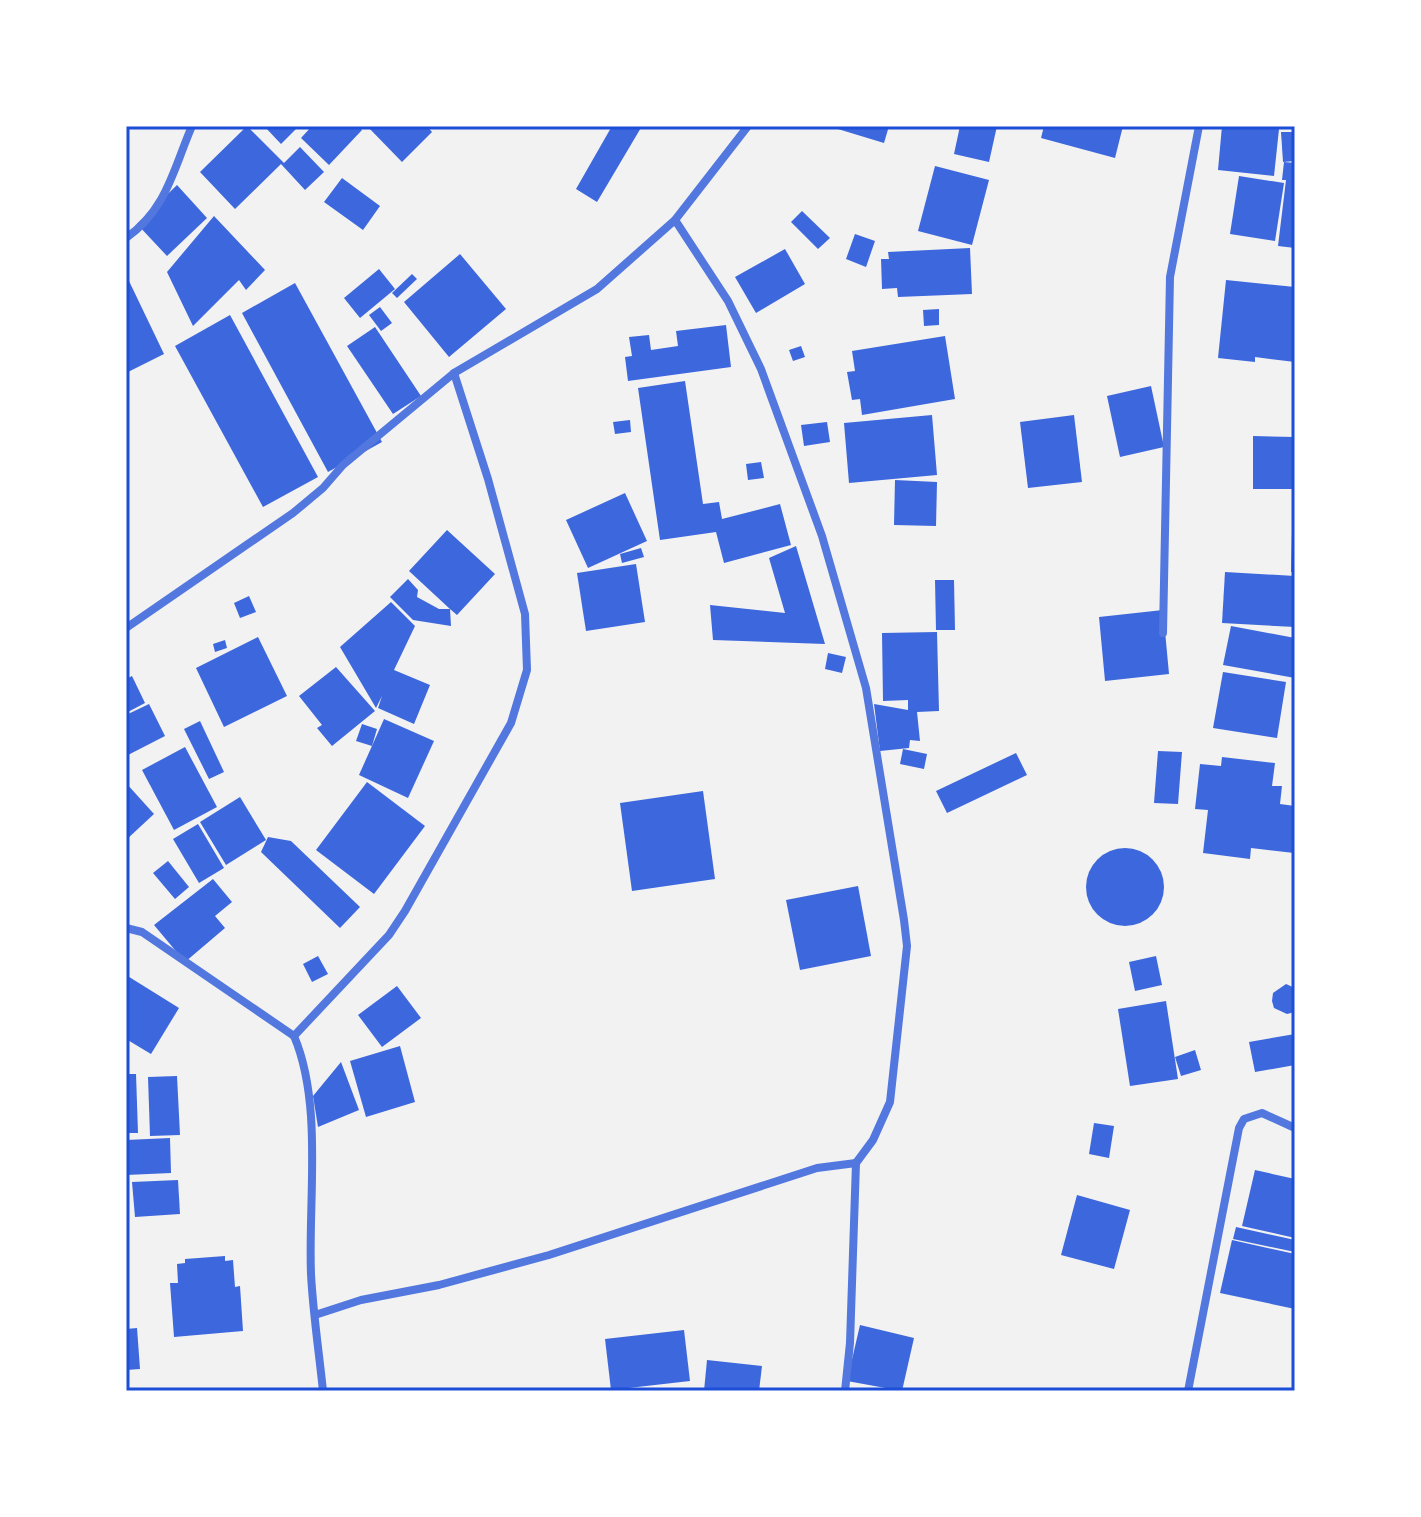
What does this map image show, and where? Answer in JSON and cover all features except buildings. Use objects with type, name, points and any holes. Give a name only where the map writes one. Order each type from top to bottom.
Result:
[{"type":"street","points":[[126,238],[148,222],[165,195],[192,126]]},
{"type":"street","points":[[126,628],[293,513],[323,488],[343,465],[454,373],[597,289],[675,220],[748,126]]},
{"type":"street","points":[[1163,633],[1170,277],[1199,126]]},
{"type":"street","points":[[675,220],[728,301],[767,382],[822,536],[866,688],[907,946],[890,1102],[873,1140],[856,1163],[850,1343],[845,1391]]},
{"type":"street","points":[[294,1036],[389,935],[511,723],[521,697],[527,670],[525,614],[454,373]]},
{"type":"street","points":[[126,928],[142,932],[294,1036],[302,1055],[309,1095],[315,1315],[323,1391]]},
{"type":"street","points":[[1188,1391],[1239,1128],[1244,1119],[1262,1113],[1295,1128]]},
{"type":"street","points":[[315,1315],[361,1300],[439,1285],[549,1255],[817,1168],[856,1163]]}]
